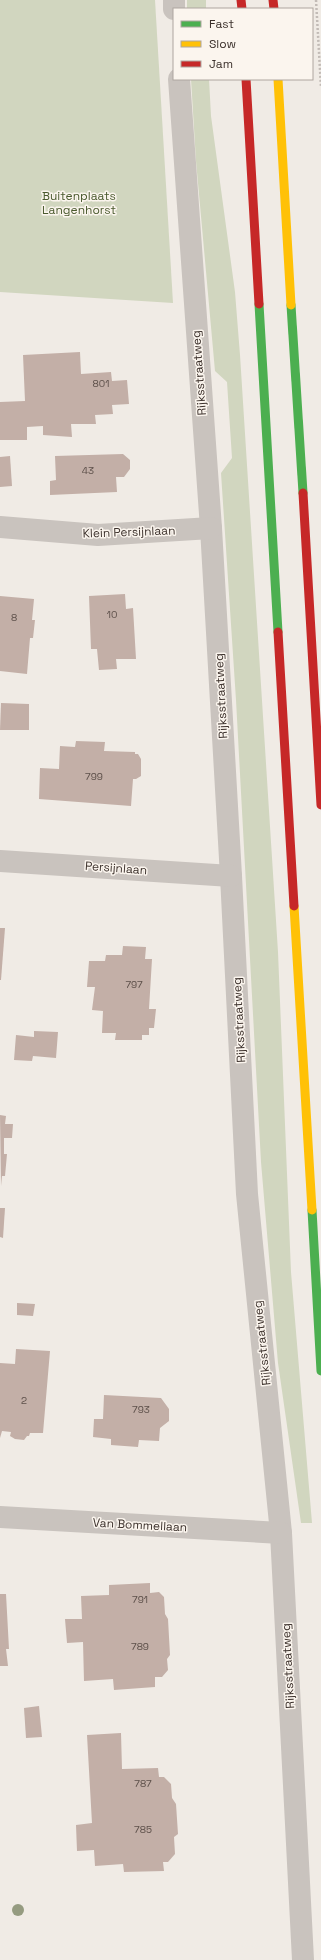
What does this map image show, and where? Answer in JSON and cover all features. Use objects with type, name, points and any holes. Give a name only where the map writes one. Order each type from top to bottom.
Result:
[{"type":"main road","points":[[246,80],[321,1372]]},
{"type":"main road","points":[[278,80],[321,805]]},
{"type":"street","name":"Rijksstraatweg","points":[[179,80],[211,528],[247,1194],[281,1533],[303,1960]]},
{"type":"street","name":"Klein Persijnlaan","points":[[0,526],[98,536],[211,528]]},
{"type":"street","name":"Persijnlaan","points":[[0,861],[231,876]]},
{"type":"street","name":"Van Bommellaan","points":[[0,1517],[281,1533]]},
{"type":"path","points":[[316,0],[321,87]]},
{"type":"green space","name":"Buitenplaats Langenhorst","points":[[0,0],[155,0],[173,303],[0,292]]},
{"type":"green space","points":[[187,0],[206,0],[206,8],[187,8]]},
{"type":"green space","points":[[191,80],[209,80],[211,116],[235,292],[240,355],[278,952],[291,1272],[312,1523],[301,1523],[278,1363],[261,1162],[236,700],[221,473],[232,458],[227,382],[215,371],[196,161]]},
{"type":"building","points":[[80,352],[81,374],[111,372],[112,381],[127,380],[129,404],[112,405],[113,414],[95,415],[96,424],[71,424],[72,437],[43,435],[43,426],[27,427],[27,440],[0,440],[0,402],[25,401],[23,355]]},
{"type":"building","points":[[123,454],[130,460],[130,469],[124,477],[116,477],[117,492],[50,495],[50,481],[56,480],[55,456]]},
{"type":"building","points":[[10,456],[12,486],[0,487],[0,457]]},
{"type":"building","points":[[125,594],[126,609],[133,608],[136,659],[116,659],[117,669],[99,670],[97,649],[91,649],[89,596]]},
{"type":"building","points":[[0,596],[34,599],[32,620],[35,620],[33,638],[30,638],[27,674],[0,671]]},
{"type":"building","points":[[1,703],[29,704],[29,730],[0,730]]},
{"type":"building","points":[[76,741],[105,742],[104,751],[135,752],[135,754],[138,754],[141,759],[141,776],[133,779],[131,806],[39,799],[40,768],[59,769],[60,746],[75,747]]},
{"type":"building","points":[[0,928],[5,928],[1,980],[0,980]]},
{"type":"building","points":[[123,946],[146,947],[145,959],[152,959],[149,1009],[156,1009],[154,1028],[149,1028],[149,1035],[142,1035],[142,1040],[115,1040],[116,1033],[102,1033],[103,1011],[92,1010],[95,987],[87,987],[89,961],[105,961],[106,955],[122,955]]},
{"type":"building","points":[[34,1031],[58,1032],[56,1058],[33,1056],[32,1061],[14,1060],[16,1035],[34,1037]]},
{"type":"building","points":[[0,1115],[6,1116],[5,1124],[13,1124],[12,1138],[4,1138],[4,1154],[7,1154],[5,1176],[2,1176],[1,1186]]},
{"type":"building","points":[[0,1208],[5,1208],[3,1238],[0,1237]]},
{"type":"building","points":[[17,1303],[35,1304],[33,1316],[17,1315]]},
{"type":"building","points":[[16,1349],[50,1351],[43,1433],[30,1433],[24,1440],[15,1439],[10,1436],[11,1432],[2,1431],[0,1438],[0,1363],[15,1364]]},
{"type":"building","points":[[104,1395],[161,1398],[169,1409],[169,1421],[160,1428],[159,1441],[139,1440],[138,1447],[111,1445],[111,1439],[93,1437],[94,1419],[103,1419]]},
{"type":"building","points":[[150,1583],[150,1593],[159,1592],[164,1597],[165,1614],[168,1619],[170,1655],[167,1659],[168,1670],[162,1677],[155,1677],[155,1687],[114,1690],[113,1679],[84,1681],[83,1642],[67,1643],[65,1619],[82,1619],[81,1596],[109,1595],[109,1585]]},
{"type":"building","points":[[0,1594],[6,1594],[9,1649],[6,1649],[8,1666],[0,1666]]},
{"type":"building","points":[[39,1706],[42,1737],[26,1738],[24,1708]]},
{"type":"building","points":[[121,1733],[122,1769],[158,1768],[159,1777],[164,1777],[171,1784],[172,1798],[176,1804],[178,1834],[174,1837],[175,1854],[168,1862],[163,1862],[164,1871],[124,1872],[123,1864],[95,1866],[94,1850],[77,1851],[76,1825],[92,1823],[87,1735]]},
{"type":"traffic: fast","points":[[259,304],[278,632]]},
{"type":"traffic: fast","points":[[291,305],[303,493]]},
{"type":"traffic: fast","points":[[312,1210],[321,1371]]},
{"type":"traffic: slow","points":[[278,80],[291,305]]},
{"type":"traffic: slow","points":[[294,906],[312,1210]]},
{"type":"traffic: jam","points":[[241,0],[242,8]]},
{"type":"traffic: jam","points":[[273,0],[274,8]]},
{"type":"traffic: jam","points":[[246,80],[259,304]]},
{"type":"traffic: jam","points":[[303,493],[321,805]]},
{"type":"traffic: jam","points":[[278,632],[294,906]]}]
